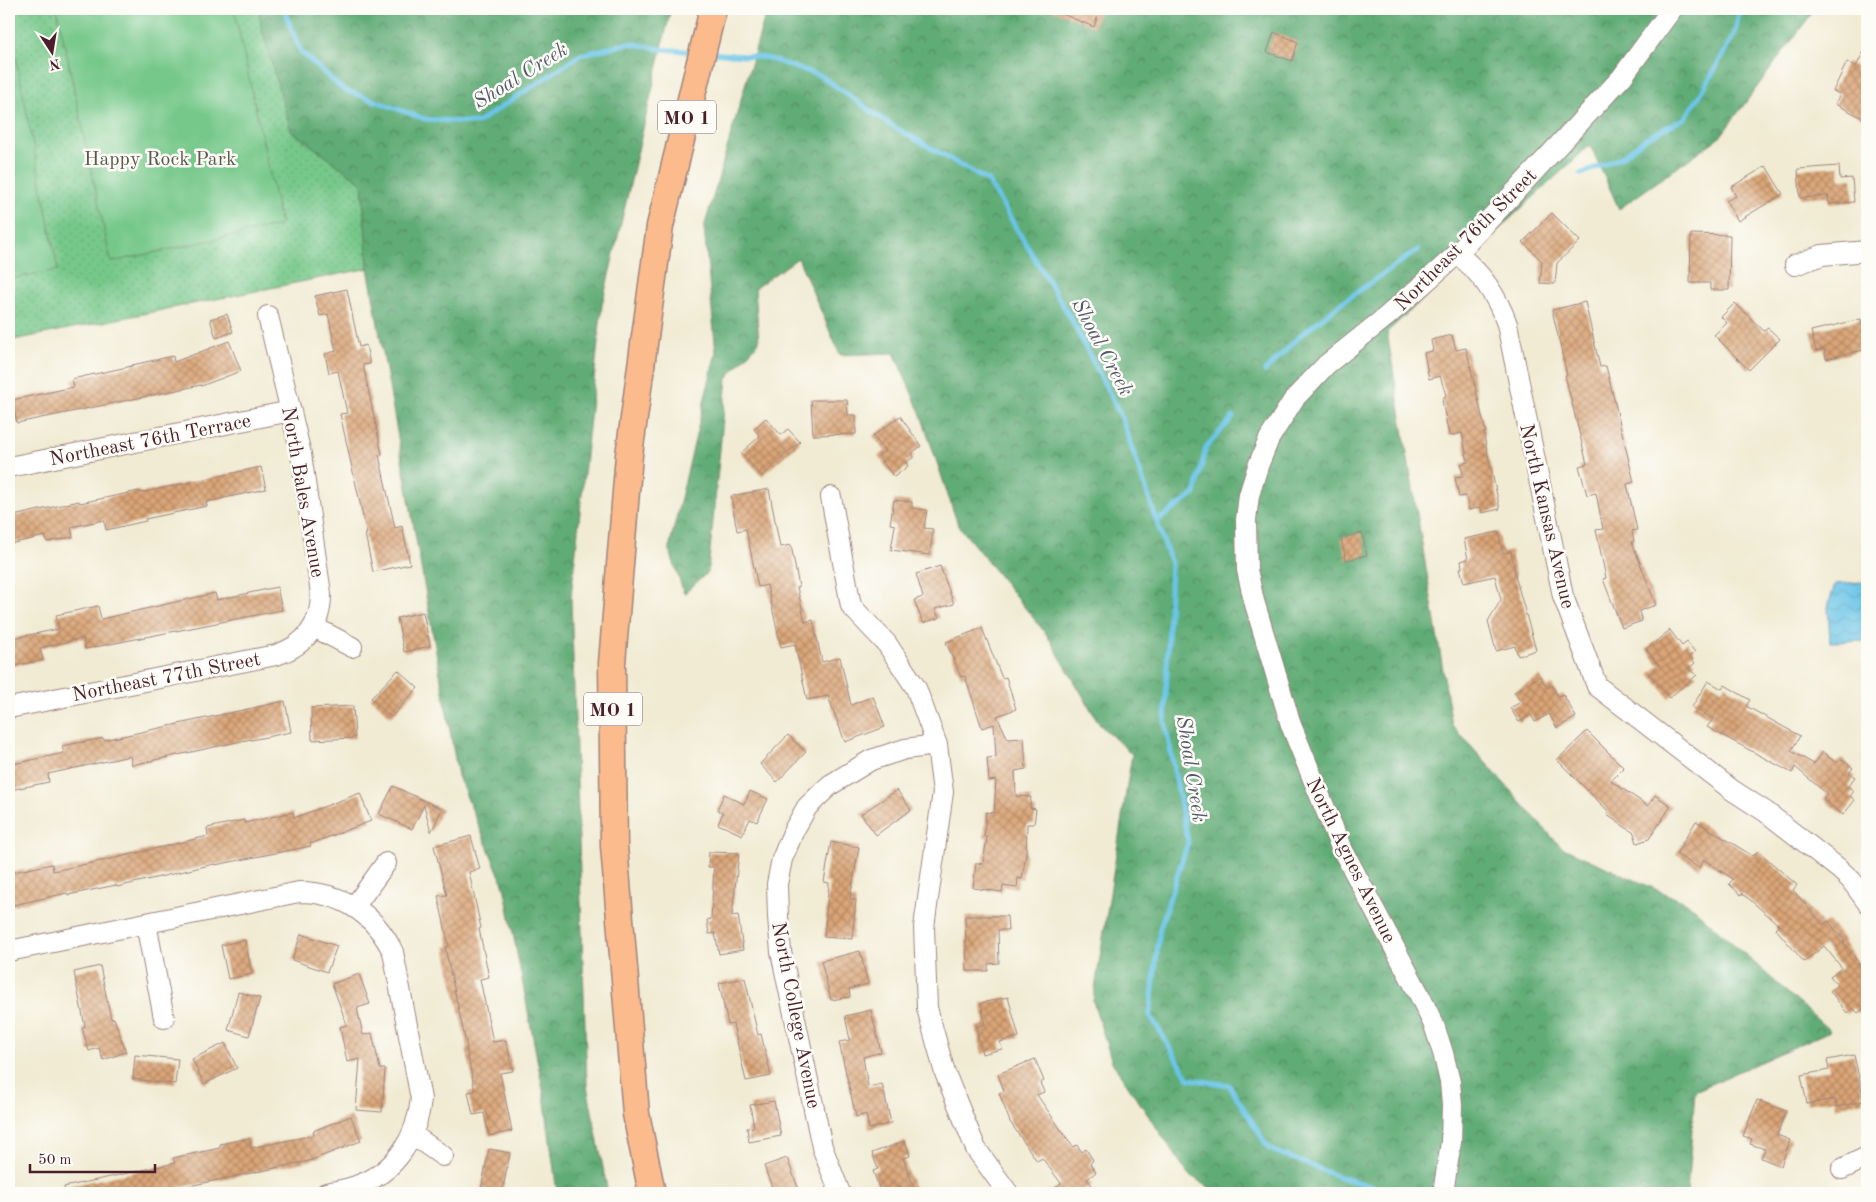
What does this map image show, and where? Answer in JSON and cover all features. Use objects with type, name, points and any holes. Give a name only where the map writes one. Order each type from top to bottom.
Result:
[{"type":"main road","name":"MO 1","points":[[652,1193],[636,1114],[615,856],[612,663],[629,455],[660,226],[714,9]]},
{"type":"street","name":"Northeast 76th Street","points":[[1249,495],[1269,440],[1294,399],[1326,366],[1387,316],[1457,254],[1622,77],[1672,9]]},
{"type":"street","points":[[1795,264],[1822,255],[1867,251]]},
{"type":"street","name":"North Kansas Avenue","points":[[1457,254],[1469,263],[1487,284],[1500,305],[1506,324],[1563,596],[1597,686],[1732,790],[1766,812],[1838,868],[1851,880],[1867,902]]},
{"type":"street","name":"North Bales Avenue","points":[[268,316],[301,454],[321,594],[321,606],[314,626]]},
{"type":"street","name":"Northeast 76th Terrace","points":[[9,467],[291,410]]},
{"type":"street","name":"North Agnes Avenue","points":[[1249,495],[1246,520],[1247,570],[1254,601],[1291,725],[1340,845],[1420,994],[1434,1025],[1450,1082],[1451,1142],[1442,1193]]},
{"type":"street","points":[[831,497],[851,606],[887,644],[916,688],[937,745],[942,792],[924,927],[927,1008],[945,1072],[976,1149],[1008,1193]]},
{"type":"street","points":[[314,626],[352,648]]},
{"type":"street","name":"Northeast 77th Street","points":[[9,708],[276,655],[298,645],[314,626]]},
{"type":"street","name":"North College Avenue","points":[[840,1193],[822,1147],[782,952],[777,884],[782,859],[794,830],[808,807],[830,785],[871,760],[905,750],[937,745]]},
{"type":"street","points":[[355,906],[386,863]]},
{"type":"street","points":[[9,951],[299,892],[322,893],[334,896],[355,906],[381,930],[393,952],[422,1099],[418,1122],[413,1135],[402,1154],[386,1170],[355,1187],[326,1193]]},
{"type":"street","points":[[146,923],[164,1018]]},
{"type":"street","points":[[413,1135],[443,1156]]},
{"type":"street","points":[[1842,1169],[1867,1157]]},
{"type":"green space","name":"Happy Rock Park","points":[[9,9],[287,9],[582,225],[9,341]]},
{"type":"green space","points":[[57,9],[234,9],[281,225],[111,262]]},
{"type":"green space","points":[[259,9],[671,9],[602,305],[571,597],[587,1086],[608,1193],[557,1193],[544,1095],[504,886],[458,776],[368,268],[362,183],[291,131],[261,26]]},
{"type":"green space","points":[[767,9],[1815,9],[1720,137],[1619,209],[1590,145],[1387,332],[1452,725],[1561,847],[1689,904],[1830,1031],[1695,1091],[1687,1193],[1218,1193],[1188,1174],[1112,1062],[1093,1001],[1132,754],[1100,725],[1047,635],[958,525],[920,412],[894,353],[840,355],[798,258],[755,288],[759,342],[727,378],[708,572],[684,594],[669,548],[716,352],[704,228]]},
{"type":"green space","points":[[9,23],[58,270],[9,279]]},
{"type":"water","points":[[1867,583],[1867,641],[1830,642],[1828,607],[1835,584]]},
{"type":"building","points":[[1050,9],[1100,9],[1094,27]]},
{"type":"building","points":[[1274,32],[1298,42],[1292,61],[1267,52]]},
{"type":"building","points":[[1867,44],[1867,120],[1835,104],[1840,94],[1833,91],[1847,62],[1856,67]]},
{"type":"building","points":[[1766,166],[1783,194],[1738,221],[1726,201],[1736,196],[1731,187]]},
{"type":"building","points":[[1839,166],[1840,179],[1852,178],[1854,202],[1829,204],[1828,196],[1800,198],[1798,169]]},
{"type":"building","points":[[1552,213],[1580,241],[1557,263],[1555,284],[1540,283],[1542,261],[1523,242]]},
{"type":"building","points":[[1691,234],[1730,235],[1729,290],[1710,290],[1710,283],[1690,283]]},
{"type":"building","points":[[347,289],[359,347],[366,345],[370,364],[363,365],[382,454],[379,455],[395,528],[402,526],[410,564],[373,572],[365,534],[367,534],[340,414],[347,413],[338,371],[329,373],[325,354],[336,351],[328,314],[320,316],[315,296]]},
{"type":"building","points":[[1585,302],[1600,367],[1606,366],[1634,482],[1627,484],[1637,530],[1632,531],[1634,541],[1632,542],[1656,605],[1639,611],[1642,621],[1622,628],[1603,579],[1606,578],[1596,530],[1603,529],[1596,493],[1587,495],[1579,466],[1587,464],[1565,375],[1567,375],[1552,310]]},
{"type":"building","points":[[1735,303],[1764,331],[1768,328],[1780,339],[1749,370],[1714,335],[1727,323],[1721,317]]},
{"type":"building","points":[[227,314],[233,332],[216,338],[210,319]]},
{"type":"building","points":[[1861,319],[1867,349],[1826,359],[1824,349],[1816,351],[1811,331]]},
{"type":"building","points":[[1452,335],[1456,350],[1466,348],[1486,433],[1484,433],[1485,441],[1500,509],[1482,513],[1481,507],[1469,510],[1466,496],[1459,497],[1455,477],[1463,476],[1461,464],[1468,462],[1462,433],[1449,436],[1442,400],[1446,395],[1440,376],[1429,379],[1424,353],[1433,351],[1431,340]]},
{"type":"building","points":[[229,341],[241,371],[201,386],[17,423],[12,400],[74,387],[72,379],[173,356],[174,362]]},
{"type":"building","points":[[811,400],[847,400],[848,415],[856,415],[856,434],[813,435]]},
{"type":"building","points":[[900,416],[921,446],[912,453],[914,457],[906,462],[908,466],[894,477],[878,456],[885,451],[873,436]]},
{"type":"building","points":[[766,418],[781,435],[788,429],[800,442],[762,476],[741,453],[760,436],[754,429]]},
{"type":"building","points":[[261,467],[266,489],[206,502],[207,506],[145,519],[146,521],[106,530],[104,520],[71,527],[73,537],[47,542],[45,536],[9,544],[9,517],[79,501],[80,503],[139,491],[140,493]]},
{"type":"building","points":[[769,489],[780,547],[791,545],[799,587],[797,587],[805,622],[813,620],[822,662],[840,657],[851,705],[873,696],[885,727],[845,742],[828,696],[807,700],[795,644],[781,647],[767,585],[758,587],[746,529],[737,531],[731,496]]},
{"type":"building","points":[[894,500],[912,502],[912,508],[927,510],[924,528],[933,529],[930,555],[891,550],[895,525],[890,524]]},
{"type":"building","points":[[1498,532],[1503,553],[1511,551],[1516,579],[1536,650],[1518,656],[1515,646],[1496,651],[1488,621],[1501,600],[1495,576],[1464,583],[1460,568],[1462,568],[1461,561],[1468,559],[1464,539]]},
{"type":"building","points":[[1362,533],[1367,555],[1346,560],[1341,538]]},
{"type":"building","points":[[940,566],[954,604],[935,609],[939,618],[923,623],[914,600],[923,597],[916,574]]},
{"type":"building","points":[[277,587],[282,610],[85,649],[83,638],[40,648],[43,660],[9,667],[9,639],[59,629],[56,615],[98,606],[101,619],[215,593],[217,600]]},
{"type":"building","points":[[423,612],[430,646],[404,652],[397,618]]},
{"type":"building","points":[[982,628],[1002,678],[1006,677],[1016,709],[997,716],[1008,739],[1024,738],[1026,769],[1015,771],[1016,796],[1031,797],[1030,808],[1036,809],[1034,824],[1027,824],[1026,854],[1022,879],[1018,878],[1017,888],[1003,886],[1002,892],[973,888],[976,863],[983,864],[987,837],[984,837],[986,812],[994,813],[996,780],[989,781],[987,758],[996,757],[994,724],[982,728],[965,676],[961,677],[946,642]]},
{"type":"building","points":[[1670,630],[1682,646],[1687,642],[1695,652],[1690,656],[1695,663],[1688,669],[1697,675],[1669,698],[1649,674],[1659,665],[1646,649]]},
{"type":"building","points":[[398,670],[418,688],[391,717],[371,698]]},
{"type":"building","points":[[1540,676],[1547,688],[1552,685],[1558,696],[1563,694],[1576,717],[1557,728],[1549,714],[1535,722],[1531,715],[1519,722],[1510,708],[1521,702],[1514,692]]},
{"type":"building","points":[[1708,681],[1722,689],[1725,685],[1750,700],[1746,706],[1800,736],[1791,751],[1814,764],[1823,752],[1836,763],[1842,759],[1853,768],[1849,773],[1855,777],[1848,786],[1854,791],[1850,796],[1855,800],[1843,815],[1823,799],[1827,794],[1795,767],[1792,773],[1707,727],[1713,719],[1692,707]]},
{"type":"building","points":[[285,701],[291,732],[132,765],[130,756],[48,774],[49,782],[10,790],[9,765],[64,753],[62,746],[103,738],[104,740]]},
{"type":"building","points":[[353,706],[355,738],[312,740],[311,708]]},
{"type":"building","points":[[1587,731],[1624,768],[1611,781],[1648,806],[1655,795],[1671,806],[1649,839],[1637,843],[1634,833],[1607,815],[1609,812],[1557,760]]},
{"type":"building","points":[[788,735],[806,752],[777,782],[760,764]]},
{"type":"building","points":[[393,786],[442,809],[431,832],[424,805],[412,829],[379,814]]},
{"type":"building","points":[[897,790],[911,810],[876,835],[861,814]]},
{"type":"building","points":[[750,791],[768,799],[757,822],[750,819],[742,835],[718,824],[723,813],[717,810],[724,794],[744,804]]},
{"type":"building","points":[[360,793],[371,821],[310,844],[311,846],[214,864],[117,887],[116,885],[68,895],[67,893],[9,906],[9,873],[52,864],[53,871],[111,859],[208,836],[207,828],[244,820],[245,823],[293,812],[294,818]]},
{"type":"building","points":[[1696,821],[1753,856],[1758,851],[1797,885],[1793,890],[1823,925],[1828,921],[1845,941],[1843,942],[1867,974],[1867,1006],[1858,1013],[1853,1008],[1847,1013],[1830,991],[1837,985],[1830,976],[1842,968],[1824,946],[1804,962],[1775,928],[1779,925],[1729,884],[1733,879],[1704,860],[1699,868],[1676,854]]},
{"type":"building","points":[[471,836],[480,869],[469,872],[489,977],[480,979],[493,1042],[506,1040],[513,1071],[500,1073],[512,1131],[489,1136],[484,1113],[473,1115],[468,1092],[475,1091],[445,947],[449,946],[438,896],[447,895],[434,846]]},
{"type":"building","points":[[831,842],[859,847],[850,899],[856,900],[852,939],[824,937],[829,883],[824,882]]},
{"type":"building","points":[[709,852],[739,853],[732,916],[738,915],[743,950],[719,954],[715,933],[709,934],[707,920],[711,919],[714,867],[708,867]]},
{"type":"building","points":[[965,916],[1007,916],[1008,930],[998,930],[999,963],[988,964],[988,971],[967,971]]},
{"type":"building","points":[[301,934],[337,946],[327,972],[292,960]]},
{"type":"building","points":[[245,940],[252,974],[228,979],[221,945]]},
{"type":"building","points":[[860,951],[868,984],[849,989],[850,997],[831,1000],[821,961]]},
{"type":"building","points":[[100,966],[111,1019],[114,1018],[126,1052],[103,1060],[99,1048],[89,1051],[82,1028],[85,1027],[74,972]]},
{"type":"building","points":[[359,974],[370,1004],[357,1008],[363,1035],[372,1033],[380,1069],[385,1069],[382,1112],[356,1110],[360,1059],[347,1062],[340,1027],[347,1025],[332,984]]},
{"type":"building","points":[[745,978],[758,1035],[761,1034],[771,1076],[746,1081],[733,1024],[728,1025],[719,983]]},
{"type":"building","points":[[238,992],[260,998],[249,1036],[228,1030]]},
{"type":"building","points":[[1008,997],[1019,1037],[1000,1042],[1002,1049],[982,1054],[976,1027],[985,1024],[981,1003]]},
{"type":"building","points":[[871,1010],[881,1052],[863,1057],[868,1087],[882,1084],[891,1123],[869,1129],[866,1114],[856,1117],[839,1042],[850,1040],[845,1016]]},
{"type":"building","points":[[225,1043],[237,1068],[204,1084],[192,1059]]},
{"type":"building","points":[[135,1055],[178,1059],[175,1084],[133,1079]]},
{"type":"building","points":[[1854,1055],[1864,1101],[1836,1107],[1835,1099],[1807,1104],[1801,1075],[1829,1070],[1827,1060]]},
{"type":"building","points":[[1035,1059],[1044,1081],[1040,1083],[1044,1092],[1037,1095],[1073,1147],[1077,1145],[1082,1152],[1086,1149],[1093,1160],[1090,1164],[1096,1172],[1087,1179],[1092,1185],[1080,1193],[1049,1193],[1061,1183],[1042,1158],[1037,1161],[1010,1122],[999,1093],[1004,1091],[998,1074]]},
{"type":"building","points":[[1757,1100],[1786,1111],[1777,1135],[1790,1140],[1781,1166],[1761,1158],[1765,1149],[1750,1144],[1752,1139],[1743,1136]]},
{"type":"building","points":[[774,1101],[781,1136],[749,1142],[747,1128],[754,1127],[750,1105]]},
{"type":"building","points":[[351,1116],[361,1141],[309,1161],[155,1193],[65,1193],[64,1187],[175,1163],[173,1158],[220,1148],[220,1144],[249,1138],[251,1148],[314,1135],[313,1131]]},
{"type":"building","points":[[905,1141],[910,1156],[903,1158],[916,1193],[881,1193],[873,1171],[878,1169],[872,1153]]},
{"type":"building","points":[[489,1149],[510,1153],[502,1193],[481,1190]]},
{"type":"building","points":[[787,1158],[800,1193],[774,1193],[764,1166]]},
{"type":"waterway","name":"Shoal Creek","points":[[287,9],[286,15],[301,52],[342,89],[425,119],[477,123],[580,55],[630,43],[660,49],[695,52]]},
{"type":"waterway","points":[[1581,174],[1622,157],[1646,138],[1685,118],[1735,33],[1738,17],[1743,9]]},
{"type":"waterway","name":"Shoal Creek","points":[[711,53],[767,58],[821,76],[891,125],[988,181],[1070,317],[1121,416],[1171,563],[1165,722],[1188,842],[1160,928],[1150,1015],[1189,1079],[1229,1085],[1269,1149],[1337,1176],[1393,1193]]},
{"type":"waterway","points":[[1265,371],[1302,334],[1341,303],[1418,250]]},
{"type":"waterway","points":[[1157,521],[1195,494],[1206,447],[1233,417]]}]
